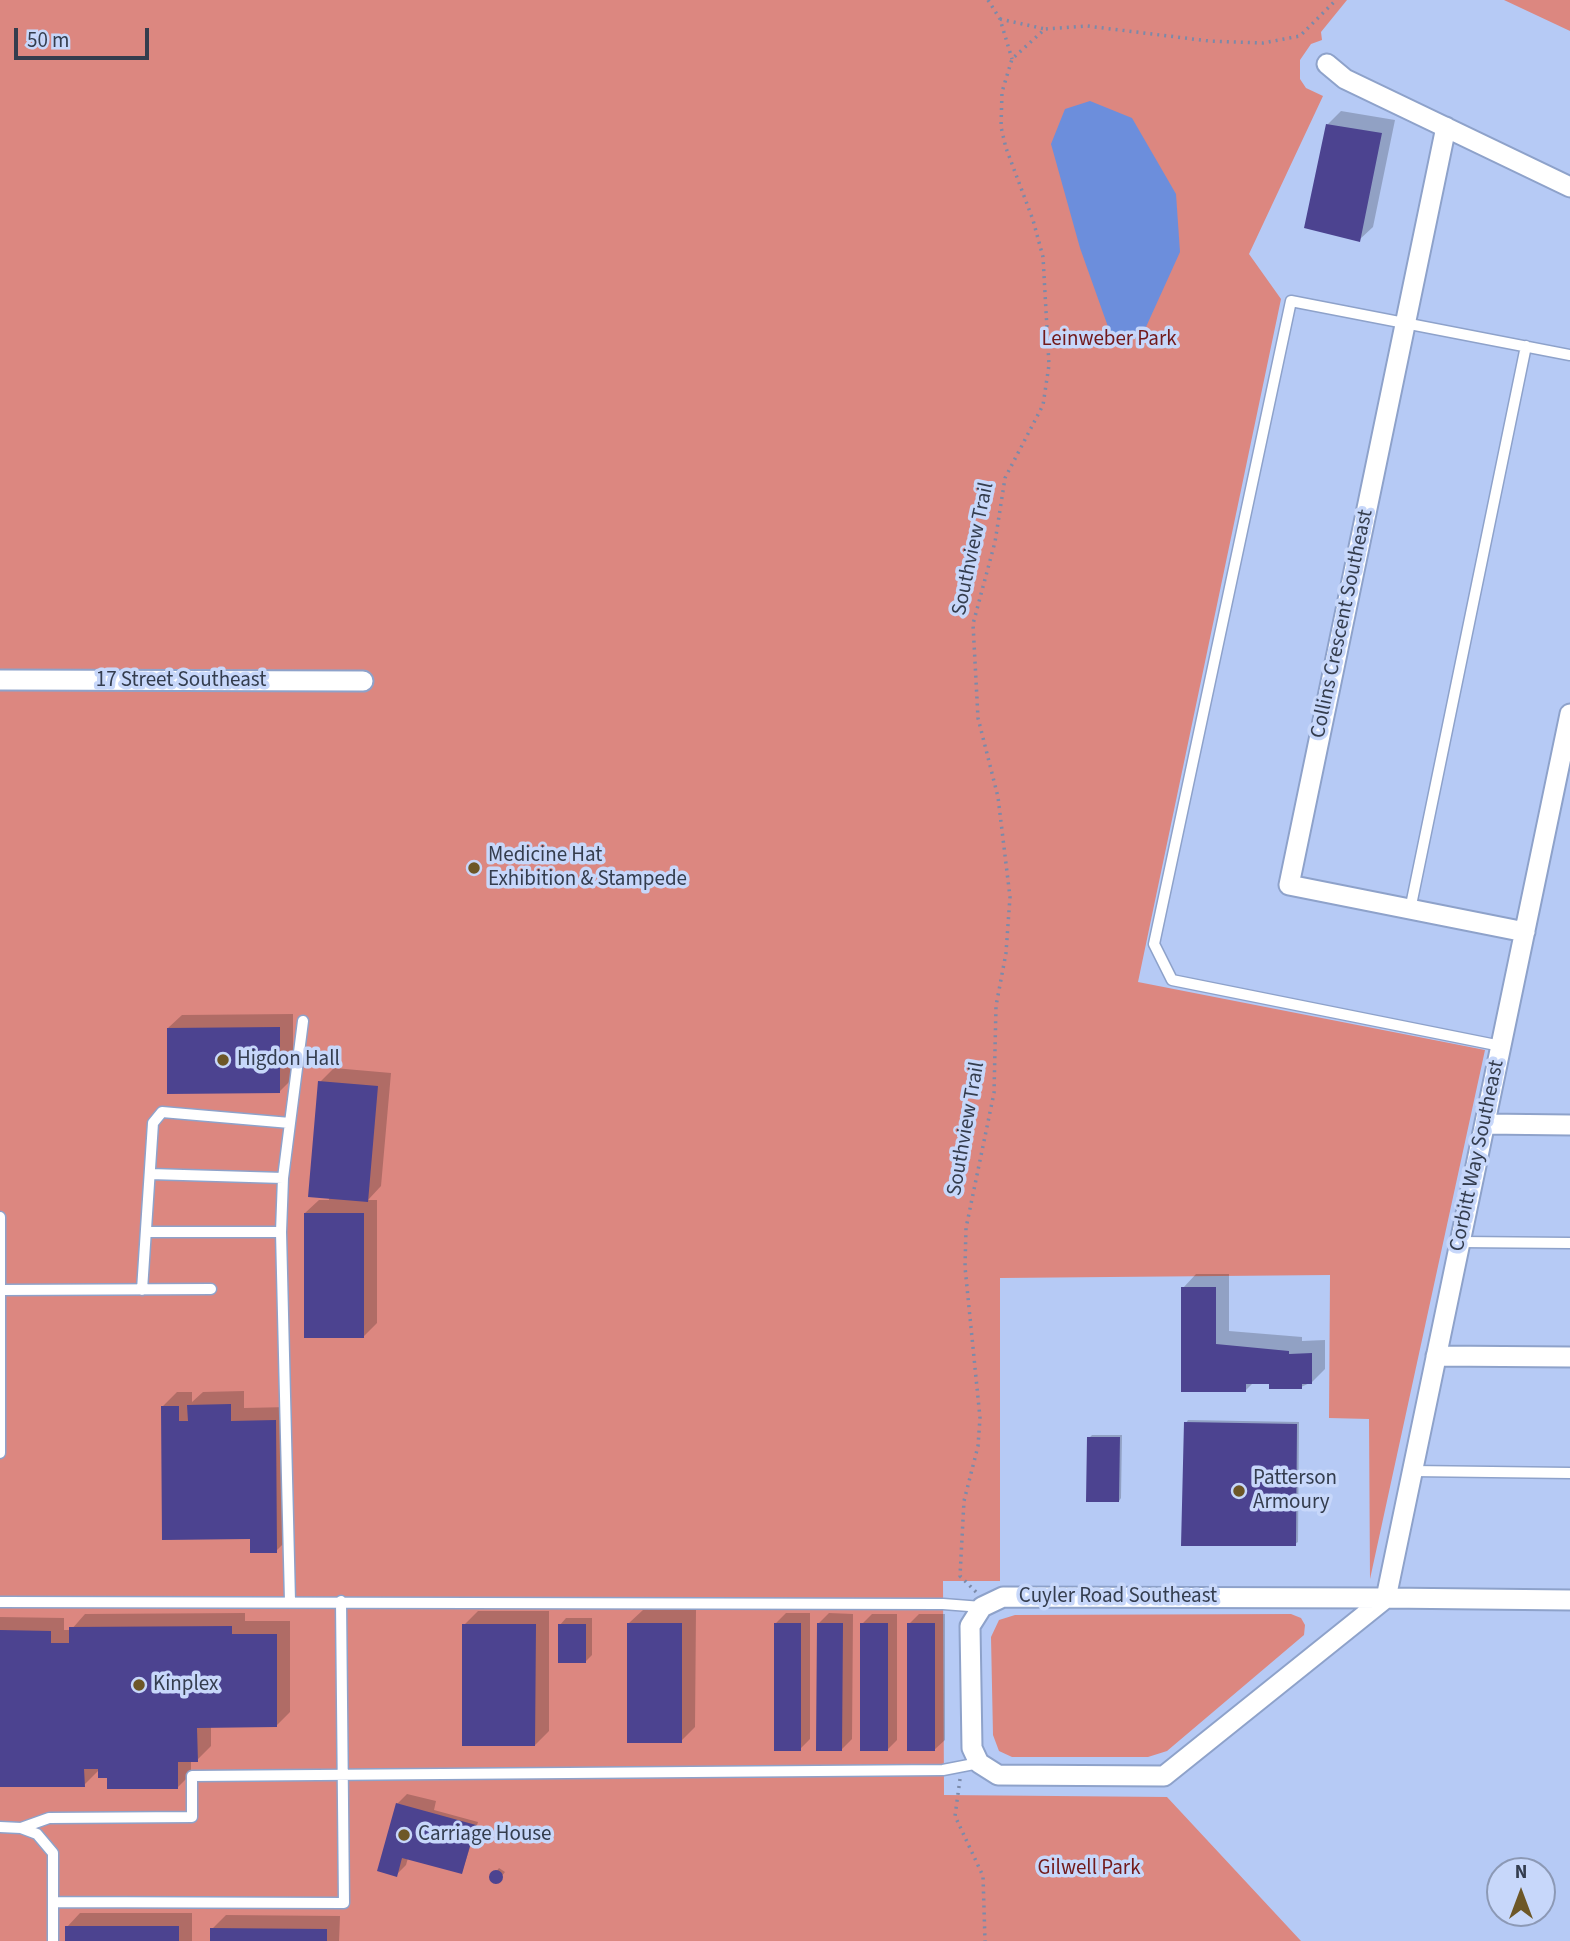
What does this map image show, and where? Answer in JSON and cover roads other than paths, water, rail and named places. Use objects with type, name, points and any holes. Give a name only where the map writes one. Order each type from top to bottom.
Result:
[{"type":"street","points":[[1327,64],[1345,79],[1570,187]]},
{"type":"street","name":"Collins Crescent Southeast","points":[[1446,127],[1289,885],[1525,932]]},
{"type":"street","name":"17 Street Southeast","points":[[0,680],[363,681]]},
{"type":"street","name":"Corbitt Way Southeast","points":[[1386,1598],[1570,714]]},
{"type":"street","points":[[1485,1124],[1570,1125]]},
{"type":"street","points":[[1436,1356],[1570,1357]]},
{"type":"street","name":"Cuyler Road Southeast","points":[[982,1607],[1003,1597],[1570,1600]]},
{"type":"street","points":[[982,1607],[970,1626],[972,1748],[979,1763],[998,1775],[1164,1776],[1386,1598]]},
{"type":"lane","points":[[1501,1046],[1172,980],[1154,944],[1291,301],[1570,355]]},
{"type":"lane","points":[[1410,909],[1526,346]]},
{"type":"lane","points":[[290,1601],[281,1232],[283,1178],[303,1021]]},
{"type":"lane","points":[[142,1290],[153,1123],[162,1112],[290,1123]]},
{"type":"lane","points":[[150,1174],[283,1178]]},
{"type":"lane","points":[[0,1217],[0,1453]]},
{"type":"lane","points":[[146,1232],[281,1232]]},
{"type":"lane","points":[[1460,1242],[1570,1243]]},
{"type":"lane","points":[[0,1290],[211,1289]]},
{"type":"lane","points":[[1412,1471],[1570,1473]]},
{"type":"lane","points":[[53,1902],[344,1903],[341,1601]]},
{"type":"lane","points":[[0,1602],[341,1601],[930,1604],[982,1607]]},
{"type":"lane","points":[[22,1828],[49,1818],[192,1817],[192,1776],[943,1770],[979,1763]]},
{"type":"lane","points":[[0,1827],[22,1828],[37,1834],[53,1853],[53,1941]]},
{"type":"water","points":[[1090,101],[1132,118],[1176,194],[1180,252],[1141,338],[1112,338],[1080,248],[1051,144],[1065,109]]},
{"type":"place","name":"Medicine Hat Exhibition & Stampede","points":[[474,868]]},
{"type":"place","name":"Higdon Hall","points":[[223,1060]]},
{"type":"place","name":"Patterson Armoury","points":[[1239,1491]]},
{"type":"place","name":"Kinplex","points":[[139,1685]]},
{"type":"place","name":"Carriage House","points":[[404,1835]]},
{"type":"park label","name":"Leinweber Park","points":[[1109,340]]},
{"type":"park label","name":"Gilwell Park","points":[[1089,1869]]}]
